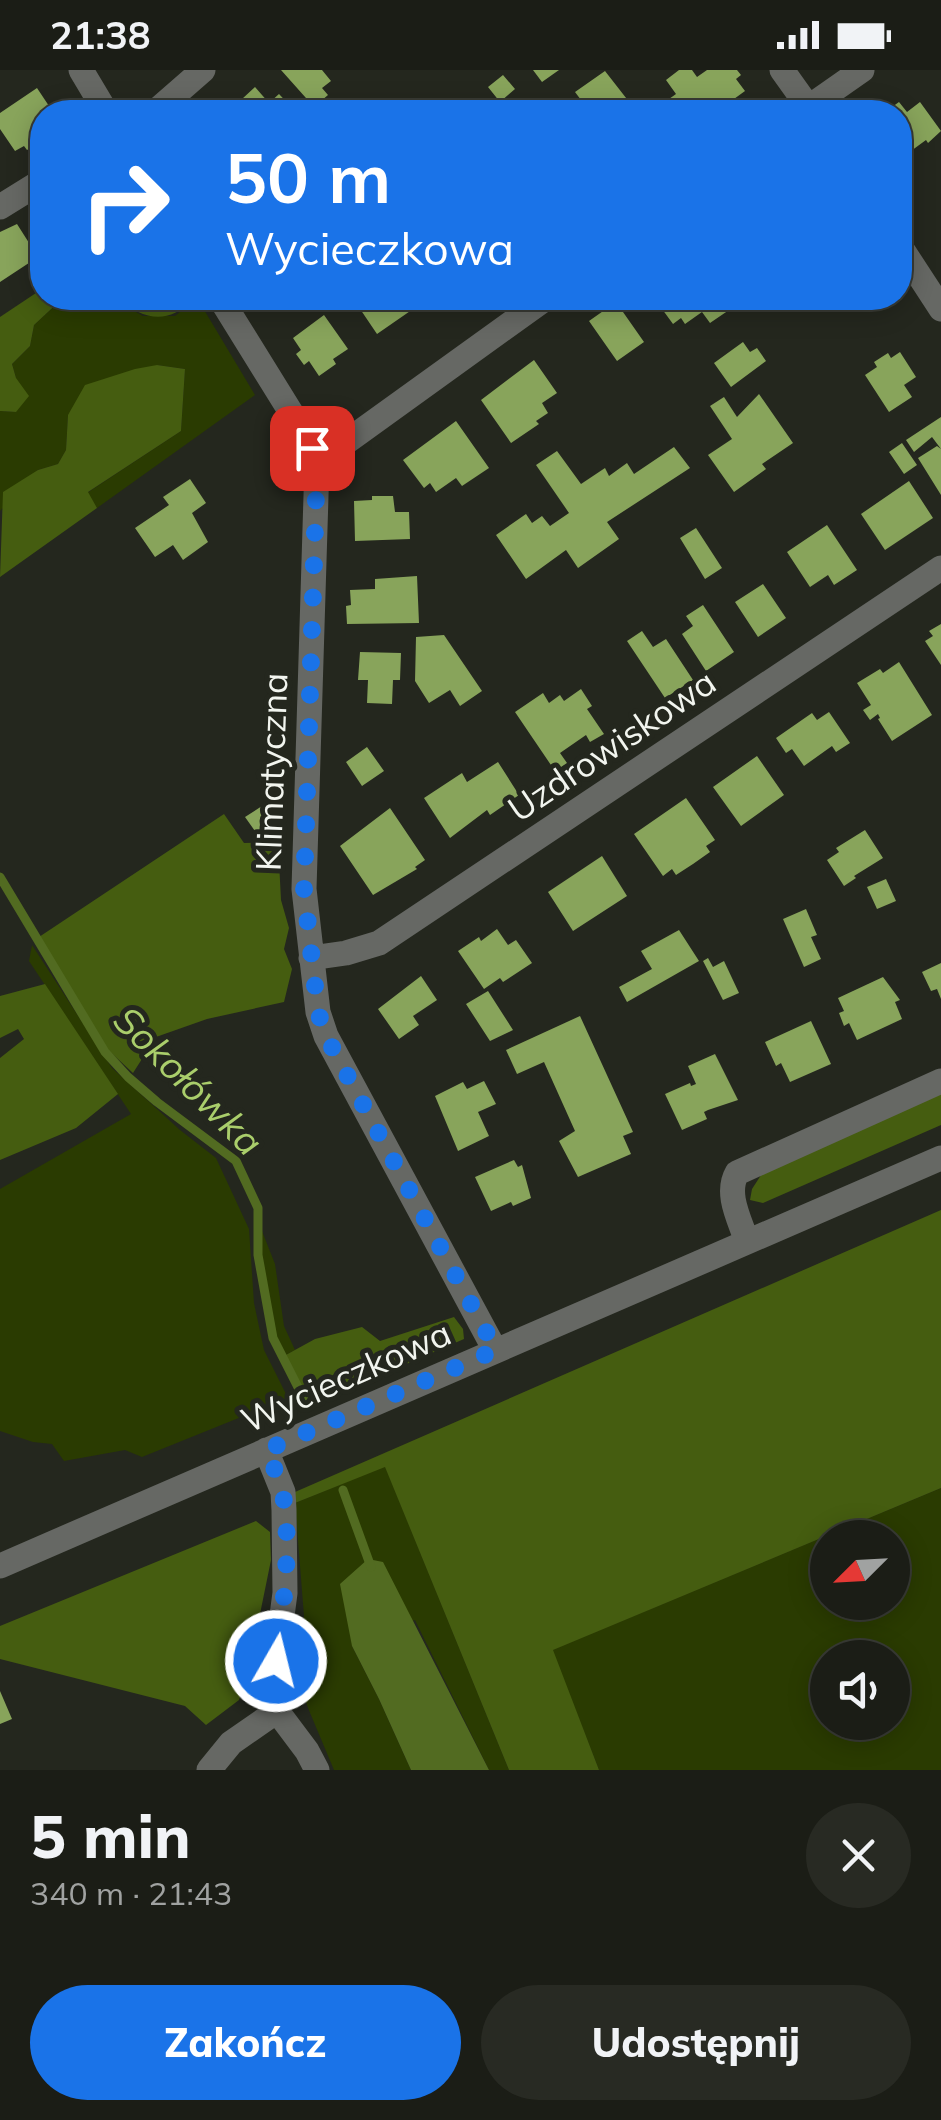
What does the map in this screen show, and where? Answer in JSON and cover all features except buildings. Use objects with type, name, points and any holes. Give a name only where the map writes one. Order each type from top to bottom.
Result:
[{"type":"street","points":[[81,70],[99,100]]},
{"type":"street","points":[[169,100],[204,70]]},
{"type":"street","points":[[782,70],[801,100]]},
{"type":"street","points":[[822,100],[862,70]]},
{"type":"street","points":[[0,207],[30,188]]},
{"type":"street","points":[[912,264],[941,309]]},
{"type":"street","name":"Klimatyczna","points":[[228,310],[305,434],[317,463],[304,866],[318,1012],[326,1036],[496,1350]]},
{"type":"street","points":[[317,463],[529,310]]},
{"type":"street","name":"Uzdrowiskowa","points":[[311,958],[378,943],[941,568]]},
{"type":"street","points":[[747,1242],[733,1198],[731,1183],[737,1173],[941,1080]]},
{"type":"street","name":"Wycieczkowa","points":[[0,1566],[941,1158]]},
{"type":"street","points":[[266,1450],[283,1492],[284,1510],[285,1593],[276,1661],[276,1711],[317,1770]]},
{"type":"street","points":[[209,1770],[231,1743],[276,1711]]},
{"type":"shaded area","points":[[30,297],[30,310],[50,310],[34,325],[30,346],[12,364],[16,378],[29,396],[16,412],[0,411],[0,317]]},
{"type":"shaded area","points":[[50,310],[133,310],[143,316],[175,316],[182,310],[204,310],[255,395],[97,508],[87,493],[181,431],[185,369],[157,365],[68,415],[66,450],[58,464],[38,470],[0,511],[0,411],[16,412],[12,364],[30,346],[34,325]]},
{"type":"shaded area","points":[[134,310],[180,310],[155,317]]},
{"type":"shaded area","points":[[157,365],[185,369],[181,431],[88,492],[97,508],[0,577],[3,492],[38,470],[58,464],[66,450],[68,415],[85,385]]},
{"type":"shaded area","points":[[224,814],[244,843],[278,842],[281,900],[289,928],[284,949],[292,969],[284,1002],[207,1019],[156,1037],[133,1073],[106,1048],[39,937]]},
{"type":"shaded area","points":[[32,945],[112,1068],[216,1158],[249,1229],[254,1303],[264,1350],[288,1398],[142,1457],[125,1450],[64,1461],[52,1444],[0,1431],[0,1189],[131,1114],[29,961]]},
{"type":"shaded area","points":[[45,984],[118,1094],[76,1128],[0,1160],[0,1058],[24,1039],[18,1029],[0,1038],[0,996]]},
{"type":"shaded area","points":[[941,1087],[941,1125],[763,1203],[750,1200],[763,1172]]},
{"type":"shaded area","points":[[941,1210],[941,1488],[864,1520],[810,1520],[810,1543],[553,1650],[599,1770],[509,1770],[385,1467],[295,1503],[295,1492]]},
{"type":"shaded area","points":[[260,1226],[275,1264],[284,1326],[295,1350],[284,1356],[274,1332]]},
{"type":"shaded area","points":[[454,1317],[463,1329],[464,1339],[312,1405],[284,1356],[315,1339],[362,1327],[380,1341]]},
{"type":"shaded area","points":[[385,1466],[509,1770],[489,1770],[415,1620],[352,1646],[411,1770],[334,1770],[308,1708],[296,1670],[304,1616],[295,1503]]},
{"type":"shaded area","points":[[941,1488],[941,1770],[599,1770],[552,1650],[810,1543],[810,1620],[910,1620],[910,1520],[864,1520]]},
{"type":"shaded area","points":[[256,1521],[270,1532],[271,1560],[248,1673],[239,1700],[206,1725],[185,1706],[0,1659],[0,1626]]},
{"type":"shaded area","points":[[368,1559],[383,1562],[489,1770],[411,1770],[352,1646],[340,1584]]},
{"type":"waterway","name":"Sokołówka","points":[[0,877],[105,1052],[157,1102],[236,1161],[258,1208],[258,1255],[273,1338],[305,1401]]},
{"type":"waterway","name":"Sokołówka","points":[[343,1490],[371,1567]]},
{"type":"route","points":[[276,1661],[285,1593],[284,1510],[283,1492],[266,1450],[496,1350],[326,1036],[318,1012],[304,890],[317,463],[312,448]]}]
